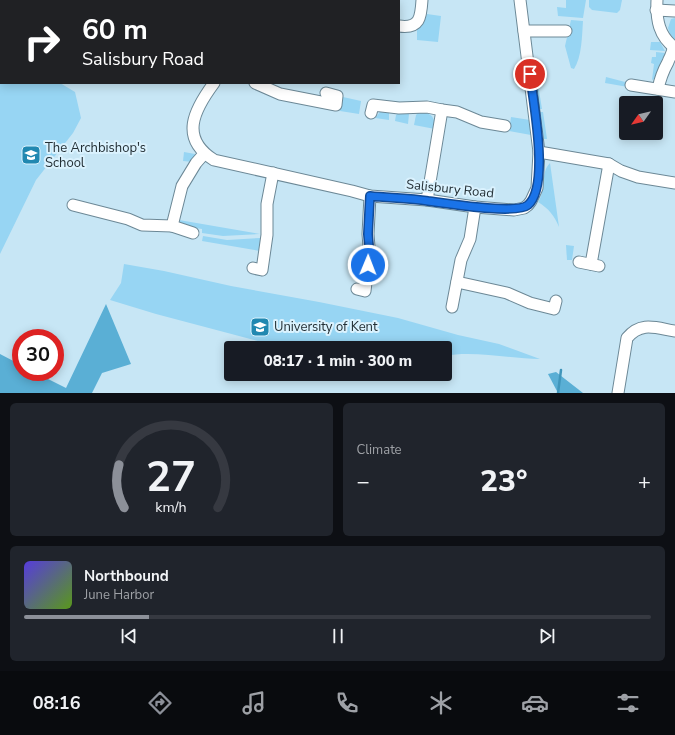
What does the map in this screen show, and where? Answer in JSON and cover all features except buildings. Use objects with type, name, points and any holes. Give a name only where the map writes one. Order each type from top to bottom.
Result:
[{"type":"street","points":[[400,26],[413,25],[419,20],[422,0]]},
{"type":"street","name":"Salisbury Road","points":[[204,154],[214,160],[370,196],[427,200],[475,207],[514,210],[524,208],[531,202],[537,188],[539,152],[520,0]]},
{"type":"street","points":[[658,89],[668,60],[673,53],[674,48],[665,39],[657,24],[656,5],[675,11]]},
{"type":"street","points":[[524,31],[566,31]]},
{"type":"street","points":[[172,226],[182,186],[196,163],[204,154],[194,138],[193,130],[198,108],[213,84]]},
{"type":"street","points":[[257,84],[280,94],[336,105],[337,96],[326,94]]},
{"type":"street","points":[[631,85],[675,92]]},
{"type":"street","points":[[371,113],[373,105],[399,108],[427,108],[457,112],[482,122],[505,126]]},
{"type":"street","points":[[427,200],[442,110]]},
{"type":"street","points":[[539,152],[609,164],[638,177],[675,183]]},
{"type":"street","points":[[579,262],[595,265],[609,164]]},
{"type":"street","points":[[253,268],[262,270],[266,235],[267,204],[273,173]]},
{"type":"street","points":[[357,289],[365,291],[367,280],[370,196]]},
{"type":"street","points":[[73,205],[122,217],[142,225],[172,226],[192,233]]},
{"type":"street","points":[[452,307],[461,260],[470,239],[475,207]]},
{"type":"street","points":[[457,282],[506,292],[542,307],[554,309],[556,301]]},
{"type":"street","points":[[618,393],[627,338],[636,329],[646,326],[675,331]]},
{"type":"shaded area","points":[[566,0],[586,0],[583,18],[558,16],[557,7],[566,8]]},
{"type":"shaded area","points":[[589,0],[622,0],[620,10],[617,13],[592,10],[589,7]]},
{"type":"shaded area","points":[[427,14],[441,16],[438,42],[417,40],[417,29],[423,24]]},
{"type":"shaded area","points":[[675,18],[675,40],[670,34],[668,28],[671,19]]},
{"type":"shaded area","points":[[571,20],[583,21],[579,58],[574,69],[571,68],[565,46]]},
{"type":"shaded area","points":[[651,42],[660,42],[665,51],[650,50]]},
{"type":"shaded area","points":[[656,52],[665,53],[654,79],[652,80],[654,64],[651,63],[652,57],[656,57]]},
{"type":"shaded area","points":[[533,65],[535,65],[542,109],[539,109]]},
{"type":"shaded area","points":[[606,77],[629,83],[628,87],[605,83]]},
{"type":"shaded area","name":"The Archbishop's School","points":[[0,84],[62,84],[75,92],[81,118],[73,133],[36,180],[0,254]]},
{"type":"shaded area","points":[[343,97],[361,101],[359,114],[340,111]]},
{"type":"shaded area","points":[[380,112],[389,113],[389,120],[375,118]]},
{"type":"shaded area","points":[[540,112],[543,112],[547,139],[543,139]]},
{"type":"shaded area","points":[[398,113],[409,114],[408,124],[395,121]]},
{"type":"shaded area","points":[[418,113],[429,114],[433,118],[435,129],[414,125],[416,115]]},
{"type":"shaded area","points":[[511,117],[530,120],[531,135],[509,131]]},
{"type":"shaded area","points":[[184,152],[195,154],[193,162],[183,161]]},
{"type":"shaded area","points":[[550,163],[559,227],[551,213],[538,202],[542,193],[545,172]]},
{"type":"shaded area","points":[[179,220],[260,234],[223,236],[202,233],[202,229],[181,226]]},
{"type":"shaded area","points":[[203,236],[227,240],[260,238],[260,251],[202,241]]},
{"type":"shaded area","points":[[566,245],[574,246],[572,260],[567,260]]},
{"type":"shaded area","points":[[124,264],[164,271],[231,286],[398,318],[458,335],[499,344],[540,359],[480,354],[452,355],[452,341],[258,341],[110,300],[121,283]]},
{"type":"shaded area","points":[[106,304],[131,364],[102,373],[92,393],[0,393],[0,354],[12,360],[12,381],[52,381],[66,388]]},
{"type":"shaded area","points":[[556,372],[583,393],[558,393],[548,374]]},
{"type":"waterway","points":[[558,393],[561,370]]},
{"type":"place","name":"The Archbishop's School","points":[[31,155]]},
{"type":"place","name":"University of Kent","points":[[260,327]]},
{"type":"route","points":[[368,265],[370,196],[427,200],[475,207],[514,210],[524,208],[531,202],[537,188],[539,152],[530,74]]}]
